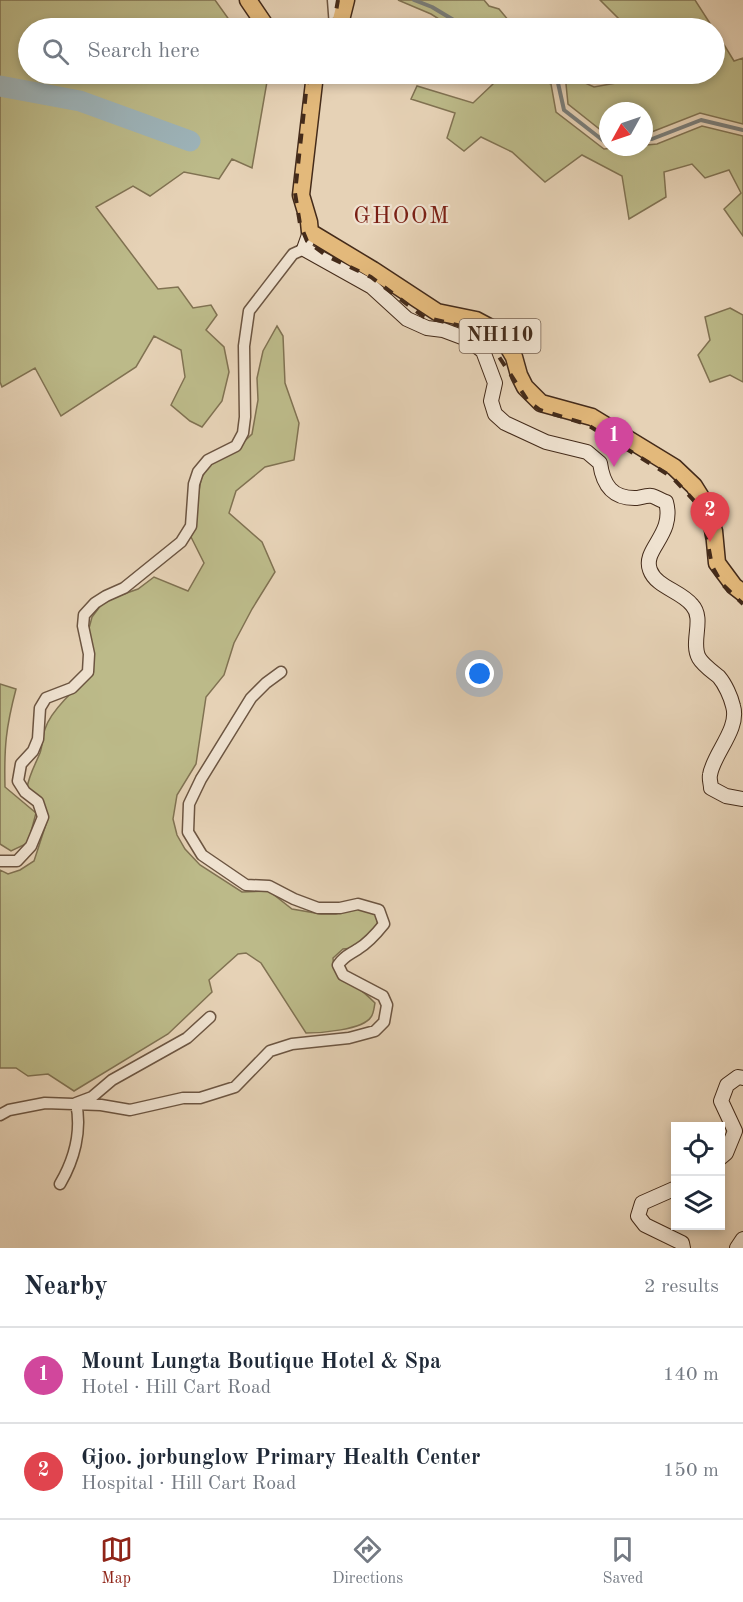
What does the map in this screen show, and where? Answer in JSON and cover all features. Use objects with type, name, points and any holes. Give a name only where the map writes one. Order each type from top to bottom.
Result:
[{"type":"main road","points":[[248,0],[260,18]]},
{"type":"main road","points":[[340,18],[346,0]]},
{"type":"main road","points":[[314,84],[301,195],[310,232],[304,249],[372,287],[407,319],[427,328],[443,330],[467,339],[483,351],[495,383],[491,401],[495,414],[505,423],[546,442],[587,452],[600,463],[602,480],[610,490],[624,496],[635,498],[652,496],[666,502],[669,514],[666,529],[650,555],[649,569],[655,579],[693,605],[697,618],[696,648],[700,659],[722,680],[734,708],[731,727],[710,774],[711,788],[726,796],[743,799]]},
{"type":"main road","name":"NH110","points":[[310,232],[437,312],[476,320],[491,328],[504,340],[514,357],[525,387],[541,403],[592,417],[674,467],[694,486],[704,502],[714,531],[717,563],[734,586],[743,593]]},
{"type":"main road","points":[[725,1154],[735,1131],[721,1101],[727,1085],[738,1077],[743,1078]]},
{"type":"main road","points":[[671,1190],[642,1203],[638,1216],[645,1225],[682,1243],[683,1248]]},
{"type":"main road","points":[[736,1248],[743,1239]]},
{"type":"street","points":[[333,0],[336,18]]},
{"type":"street","points":[[0,861],[17,861],[31,846],[43,817],[38,802],[25,792],[18,781],[21,764],[33,751],[38,740],[40,708],[46,698],[72,688],[88,672],[89,654],[83,626],[84,615],[94,603],[124,588],[182,542],[191,526],[194,484],[198,472],[208,460],[236,446],[243,433],[245,417],[244,346],[249,311],[293,254],[304,249]]},
{"type":"street","points":[[0,1115],[9,1110],[45,1103],[76,1103],[130,1110],[183,1098],[200,1098],[235,1086],[270,1052],[292,1044],[349,1038],[375,1031],[384,1022],[387,1005],[383,996],[343,975],[338,965],[345,956],[369,940],[384,924],[379,910],[358,904],[340,908],[318,908],[294,899],[270,886],[246,885],[202,855],[188,832],[189,804],[201,779],[251,698],[266,682],[281,672]]},
{"type":"street","points":[[76,1103],[92,1096],[112,1080],[187,1038],[210,1017]]},
{"type":"street","points":[[60,1184],[68,1171],[77,1141],[79,1115],[76,1103]]},
{"type":"shaded area","points":[[0,0],[215,0],[228,18],[18,18],[18,84],[267,84],[252,168],[232,159],[219,179],[184,172],[150,196],[133,186],[96,207],[158,289],[178,287],[193,308],[211,305],[217,315],[206,330],[224,347],[229,372],[222,401],[202,427],[190,421],[171,405],[185,377],[181,350],[154,336],[136,367],[61,416],[35,368],[2,387],[0,382],[0,94],[79,109],[188,145],[197,143],[192,136],[80,97],[0,83]]},
{"type":"shaded area","points":[[398,0],[484,0],[489,6],[499,9],[507,18],[437,18]]},
{"type":"shaded area","points":[[600,0],[695,0],[707,18],[618,18]]},
{"type":"shaded area","points":[[725,46],[734,61],[743,58],[743,124],[700,113],[653,131],[653,102],[599,102],[599,129],[568,104],[566,84],[587,84],[594,87],[610,84],[725,84]]},
{"type":"shaded area","points":[[493,84],[551,84],[556,112],[599,145],[599,156],[653,156],[653,144],[702,126],[743,136],[743,236],[724,209],[741,193],[729,170],[705,178],[692,164],[664,172],[666,197],[629,219],[622,176],[582,155],[545,182],[512,152],[481,137],[464,151],[447,138],[455,113],[411,99],[417,86],[473,103]]},
{"type":"shaded area","points":[[730,308],[743,315],[743,382],[730,375],[710,382],[698,355],[710,340],[705,317]]},
{"type":"shaded area","points":[[277,326],[283,336],[285,383],[299,423],[294,460],[265,467],[236,491],[229,513],[262,542],[275,572],[234,643],[224,675],[206,697],[196,764],[177,795],[173,819],[177,835],[185,849],[200,865],[242,892],[269,891],[292,909],[321,914],[336,914],[357,907],[375,912],[378,925],[354,948],[343,949],[333,958],[339,977],[361,990],[375,1003],[373,1014],[366,1021],[351,1028],[306,1033],[261,963],[246,953],[238,954],[209,980],[212,992],[168,1034],[74,1091],[48,1074],[28,1076],[16,1068],[0,1068],[0,870],[8,874],[34,861],[48,818],[41,800],[27,788],[41,750],[45,729],[58,707],[91,675],[88,632],[92,617],[104,601],[138,589],[154,577],[188,591],[204,563],[191,537],[201,479],[208,466],[237,448],[252,434],[258,400],[257,378],[263,351]]},
{"type":"shaded area","points":[[0,684],[16,689],[6,737],[5,787],[36,813],[28,843],[11,851],[0,844]]},
{"type":"waterway","points":[[414,0],[450,18]]},
{"type":"waterway","points":[[558,84],[564,110],[599,137]]},
{"type":"waterway","points":[[0,86],[80,101],[190,141]]},
{"type":"waterway","points":[[653,139],[701,120],[743,130]]},
{"type":"railway","points":[[335,18],[338,0]]},
{"type":"railway","points":[[307,84],[295,193],[300,224],[307,241],[327,256],[371,277],[424,317],[474,329],[486,337],[528,401],[540,410],[586,424],[672,477],[698,505],[703,517],[712,566],[722,584],[743,604]]},
{"type":"place","name":"Mount Lungta Boutique Hotel & Spa","points":[[614,467]]},
{"type":"place","name":"Gjoo. jorbunglow Primary Health Center","points":[[710,542]]},
{"type":"district","name":"GHOOM","points":[[402,217]]}]
